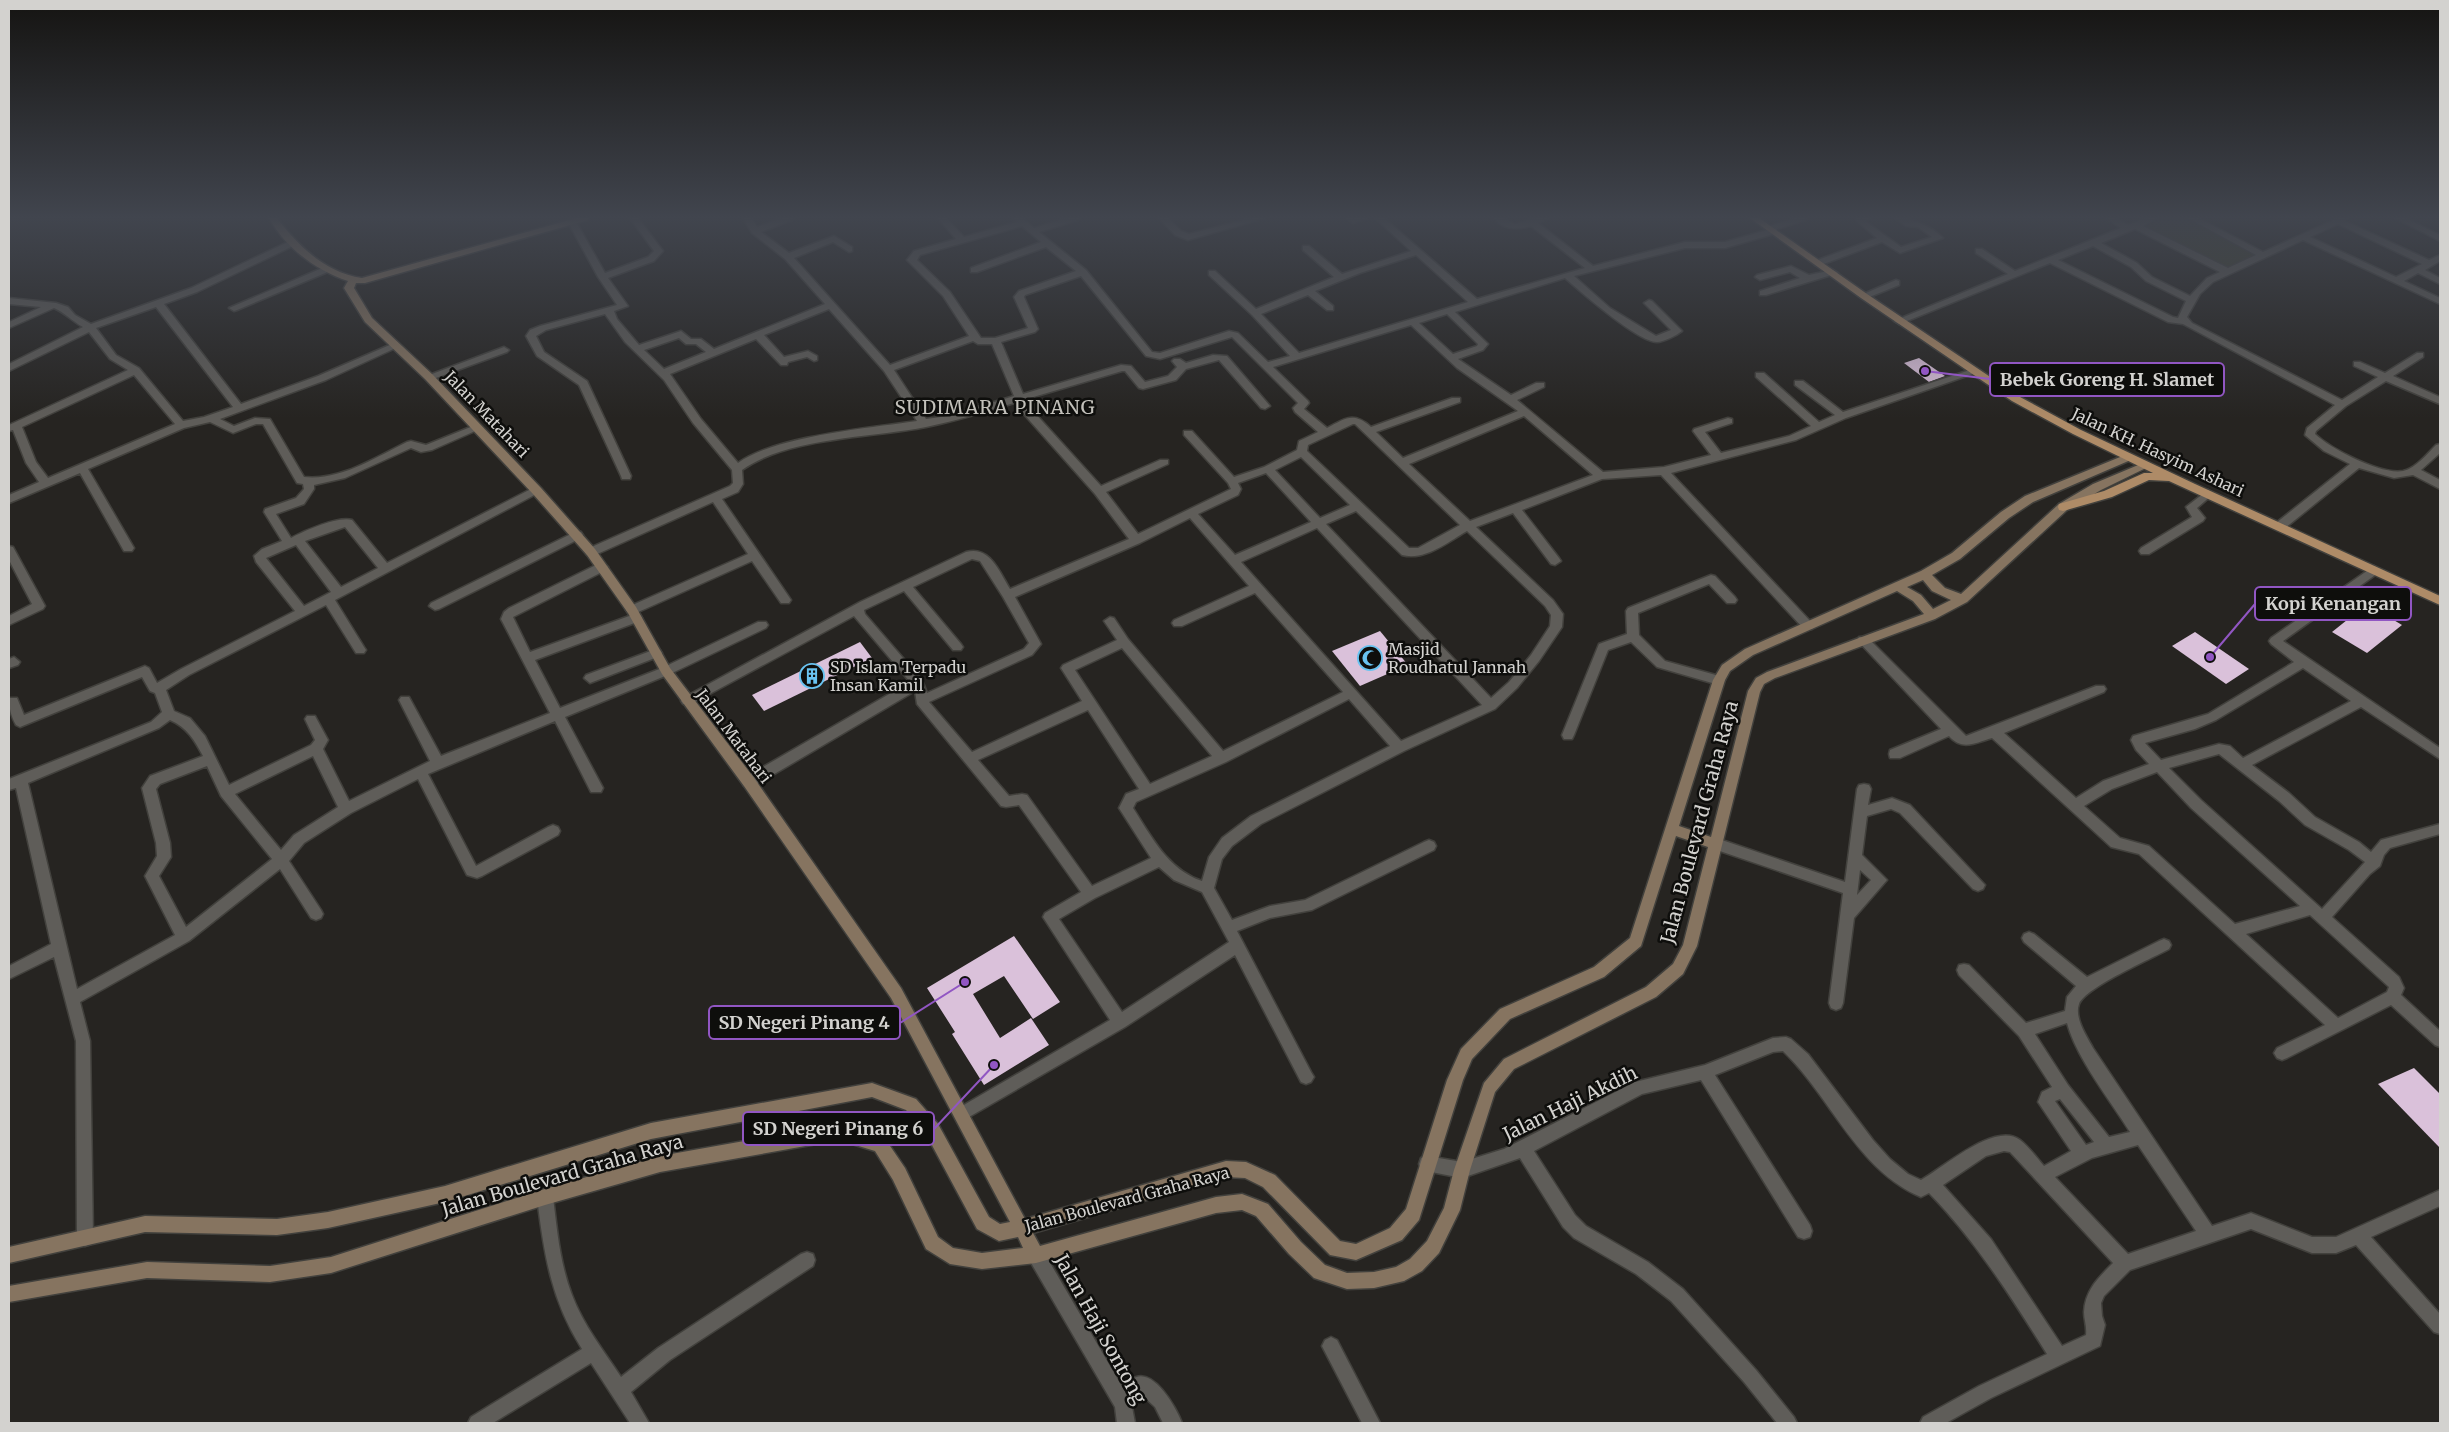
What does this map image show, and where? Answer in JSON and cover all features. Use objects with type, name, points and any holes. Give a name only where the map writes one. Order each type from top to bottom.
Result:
[{"type":"main road","name":"Jalan Matahari","points":[[350,285],[349,288],[368,320],[429,378],[537,491],[578,535],[602,567],[634,614],[666,671],[749,782],[896,993],[1036,1255]]},
{"type":"main road","name":"Jalan KH. Hasyim Ashari","points":[[1848,285],[1974,372],[2016,399],[2062,424],[2440,601]]},
{"type":"main road","name":"Jalan Boulevard Graha Raya","points":[[9,1255],[145,1224],[277,1227],[328,1220],[445,1194],[651,1132],[872,1090],[911,1104],[932,1129],[983,1223],[999,1232],[1022,1228],[1226,1169],[1246,1170],[1269,1181],[1336,1248],[1356,1252],[1396,1234],[1413,1214],[1454,1080],[1466,1054],[1505,1014],[1599,972],[1636,942],[1719,680],[1726,668],[1735,660],[1925,574],[1956,556],[2006,515],[2029,500],[2129,457]]},
{"type":"main road","name":"Jalan Boulevard Graha Raya","points":[[9,1294],[147,1270],[270,1274],[331,1265],[545,1197],[660,1164],[838,1132],[880,1145],[899,1174],[932,1244],[950,1256],[982,1262],[1036,1255],[1216,1205],[1242,1202],[1262,1210],[1295,1248],[1320,1272],[1347,1281],[1374,1280],[1398,1275],[1410,1268],[1433,1247],[1452,1210],[1462,1170],[1489,1088],[1509,1064],[1651,992],[1678,969],[1690,946],[1754,691],[1760,681],[1771,675],[1863,640],[1931,616],[1963,598],[2063,508],[2097,488],[2147,465]]},
{"type":"main road","points":[[2063,508],[2108,494],[2148,476],[2166,478],[2191,486]]},
{"type":"main road","points":[[1925,574],[1929,582],[1938,590],[1950,596],[1963,598]]},
{"type":"main road","points":[[1897,587],[1920,598],[1931,616]]},
{"type":"main road","points":[[1672,829],[1716,844]]},
{"type":"street","points":[[9,368],[90,327],[205,285]]},
{"type":"street","points":[[234,308],[290,285]]},
{"type":"street","points":[[608,285],[623,306],[543,328],[533,332],[531,336],[540,354],[583,384],[626,476]]},
{"type":"street","points":[[812,285],[888,369],[924,424]]},
{"type":"street","points":[[937,285],[946,294],[975,337],[982,343],[996,341],[1034,329],[1019,297],[1022,293],[1046,285]]},
{"type":"street","points":[[1094,285],[1113,306],[1149,354],[1160,356],[1232,333],[1304,403],[1298,408],[1299,410],[1325,432]]},
{"type":"street","points":[[1225,285],[1256,312],[1296,356]]},
{"type":"street","points":[[1256,312],[1323,285]]},
{"type":"street","points":[[1454,285],[1474,302]]},
{"type":"street","points":[[1267,366],[1533,285]]},
{"type":"street","points":[[1578,285],[1607,310],[1650,337],[1657,339],[1677,331],[1649,302]]},
{"type":"street","points":[[1763,293],[1788,285]]},
{"type":"street","points":[[1864,296],[1892,285]]},
{"type":"street","points":[[1899,320],[1987,285]]},
{"type":"street","points":[[2099,285],[2171,320],[2187,323],[2342,404]]},
{"type":"street","points":[[2161,285],[2191,300]]},
{"type":"street","points":[[2187,323],[2182,317],[2191,300],[2205,285]]},
{"type":"street","points":[[2404,285],[2440,301]]},
{"type":"street","points":[[1309,290],[1330,308]]},
{"type":"street","points":[[9,300],[53,305],[65,309],[72,317],[90,327],[113,357],[136,370],[181,424]]},
{"type":"street","points":[[158,303],[238,407]]},
{"type":"street","points":[[9,325],[53,305]]},
{"type":"street","points":[[663,374],[830,305]]},
{"type":"street","points":[[1448,310],[1483,344],[1480,348],[1452,358]]},
{"type":"street","points":[[591,552],[734,489],[738,484],[737,469],[697,421],[663,374],[637,349],[612,319],[609,311]]},
{"type":"street","points":[[1412,321],[1468,372],[1510,398],[1601,476]]},
{"type":"street","points":[[637,349],[681,334],[689,342],[698,340],[714,352]]},
{"type":"street","points":[[757,334],[783,362],[808,354],[814,358]]},
{"type":"street","points":[[888,369],[975,337]]},
{"type":"street","points":[[996,341],[1018,398],[1099,491],[1136,540]]},
{"type":"street","points":[[9,499],[83,469],[181,424],[211,418],[322,378],[395,346]]},
{"type":"street","points":[[429,378],[504,350]]},
{"type":"street","points":[[1171,353],[1184,366]]},
{"type":"street","points":[[2420,354],[2342,404],[2311,430],[2310,435],[2322,444],[2359,463],[2392,475],[2405,474],[2413,470],[2439,450]]},
{"type":"street","points":[[737,469],[752,458],[805,442],[840,434],[924,424],[948,419],[1122,368],[1128,368],[1143,386],[1172,378],[1184,366],[1217,356],[1224,358],[1265,406]]},
{"type":"street","points":[[2357,364],[2440,401]]},
{"type":"street","points":[[46,483],[32,463],[12,427],[136,370]]},
{"type":"street","points":[[1302,452],[1406,552],[1412,554],[1420,552],[1467,526],[1601,476],[1664,471],[1792,438],[1842,416],[1974,372]]},
{"type":"street","points":[[1760,374],[1818,427]]},
{"type":"street","points":[[1799,382],[1842,416]]},
{"type":"street","points":[[1510,398],[1540,385]]},
{"type":"street","points":[[1370,431],[1456,400]]},
{"type":"street","points":[[1403,462],[1526,412]]},
{"type":"street","points":[[211,418],[233,430],[255,422],[266,421],[301,480],[308,482],[330,480],[411,444],[421,449],[428,448],[477,428]]},
{"type":"street","points":[[1207,888],[1216,857],[1227,842],[1238,832],[1256,820],[1399,747],[1491,706],[1513,685],[1535,658],[1556,627],[1557,614],[1549,603],[1359,422],[1352,420],[1325,432],[1303,444],[1302,452]]},
{"type":"street","points":[[1719,458],[1698,431],[1728,421]]},
{"type":"street","points":[[1008,595],[1136,540],[1234,492],[1236,489],[1232,482],[1188,433]]},
{"type":"street","points":[[1232,482],[1268,469],[1302,452]]},
{"type":"street","points":[[1099,491],[1164,462]]},
{"type":"street","points":[[2280,526],[2359,463]]},
{"type":"street","points":[[83,469],[128,548]]},
{"type":"street","points":[[1268,469],[1317,524],[1491,706]]},
{"type":"street","points":[[2413,470],[2440,486]]},
{"type":"street","points":[[1664,471],[1726,540],[1808,626]]},
{"type":"street","points":[[308,482],[309,489],[300,501],[269,512],[331,585],[340,592]]},
{"type":"street","points":[[9,703],[12,702],[20,722],[145,671],[154,688],[160,688],[185,672],[537,491]]},
{"type":"street","points":[[2145,550],[2199,518],[2191,507],[2208,494]]},
{"type":"street","points":[[715,497],[786,600]]},
{"type":"street","points":[[1233,561],[1357,506]]},
{"type":"street","points":[[1515,508],[1555,562]]},
{"type":"street","points":[[1192,514],[1399,747]]},
{"type":"street","points":[[303,613],[260,559],[260,556],[338,524],[348,523],[385,569]]},
{"type":"street","points":[[435,606],[578,535]]},
{"type":"street","points":[[9,550],[39,606],[9,621]]},
{"type":"street","points":[[687,701],[905,585],[970,555],[979,555],[984,558],[1008,595],[1035,644],[1034,648],[1002,665],[921,701]]},
{"type":"street","points":[[529,657],[634,614],[754,556]]},
{"type":"street","points":[[596,788],[556,715],[529,657],[507,619],[508,615],[602,567]]},
{"type":"street","points":[[2374,570],[2276,641],[2303,662],[2440,754]]},
{"type":"street","points":[[1719,680],[1661,664],[1633,637],[1632,611],[1711,579],[1731,600]]},
{"type":"street","points":[[905,585],[957,647]]},
{"type":"street","points":[[1178,623],[1257,587]]},
{"type":"street","points":[[328,599],[360,650]]},
{"type":"street","points":[[858,609],[858,615],[918,683],[921,689],[921,701],[1008,803],[1022,799],[1090,894]]},
{"type":"street","points":[[1110,621],[1124,642],[1221,758]]},
{"type":"street","points":[[73,999],[152,957],[184,937],[281,860],[298,839],[346,809],[438,763],[666,671],[762,625]]},
{"type":"street","points":[[1568,735],[1604,647],[1633,637]]},
{"type":"street","points":[[1863,640],[1962,741],[1994,732],[2100,689]]},
{"type":"street","points":[[1124,642],[1067,668],[1147,790]]},
{"type":"street","points":[[590,678],[656,653]]},
{"type":"street","points":[[2282,1053],[2392,997],[2397,988],[2394,982],[2196,804],[2137,742],[2139,738],[2194,724],[2221,713],[2303,662]]},
{"type":"street","points":[[749,782],[918,683]]},
{"type":"street","points":[[160,688],[169,714],[186,721],[201,740],[226,792],[281,860],[316,914]]},
{"type":"street","points":[[1306,1077],[1230,927],[1207,888],[1183,880],[1160,860],[1126,808],[1131,798],[1221,758],[1351,693]]},
{"type":"street","points":[[404,700],[438,763]]},
{"type":"street","points":[[2243,764],[2362,701]]},
{"type":"street","points":[[971,758],[1090,703]]},
{"type":"street","points":[[85,1238],[83,1041],[15,783],[155,725],[169,714]]},
{"type":"street","points":[[226,792],[316,749],[322,740],[311,719]]},
{"type":"street","points":[[1895,754],[1951,730]]},
{"type":"street","points":[[1994,732],[2116,843],[2144,850],[2337,1026]]},
{"type":"street","points":[[316,749],[346,809]]},
{"type":"street","points":[[2075,806],[2103,787],[2219,749],[2230,752],[2260,780],[2284,797],[2310,821],[2354,846],[2375,862]]},
{"type":"street","points":[[184,937],[152,876],[164,857],[164,850],[149,788],[155,780],[210,759]]},
{"type":"street","points":[[420,771],[472,871],[477,872],[553,831]]},
{"type":"street","points":[[1836,1003],[1864,790]]},
{"type":"street","points":[[1861,814],[1892,803],[1905,809],[1978,885]]},
{"type":"street","points":[[2233,931],[2317,914],[2375,862],[2378,852],[2386,844],[2440,829]]},
{"type":"street","points":[[1716,844],[1851,890]]},
{"type":"street","points":[[1230,927],[1270,912],[1307,906],[1429,846]]},
{"type":"street","points":[[1847,916],[1880,880],[1855,857]]},
{"type":"street","points":[[1120,1022],[1050,917],[1090,894],[1160,860]]},
{"type":"street","points":[[2029,938],[2086,985]]},
{"type":"street","points":[[962,1114],[1120,1022],[1234,948],[1236,942]]},
{"type":"street","points":[[2164,945],[2086,985],[2072,1002],[2072,1015],[2077,1033],[2088,1053],[2142,1137],[2209,1235]]},
{"type":"street","points":[[9,973],[59,948]]},
{"type":"street","points":[[1964,970],[2024,1031],[2063,1090],[2105,1144]]},
{"type":"street","points":[[2392,997],[2440,1040]]},
{"type":"street","points":[[2024,1031],[2072,1015]]},
{"type":"street","name":"Jalan Haji Akdih","points":[[1428,1164],[1462,1170],[1507,1156],[1640,1087],[1705,1072],[1773,1045],[1786,1044],[1800,1055],[1857,1132],[1889,1169],[1908,1185],[1920,1189],[1932,1184]]},
{"type":"street","points":[[1705,1072],[1804,1230]]},
{"type":"street","points":[[2063,1090],[2047,1097],[2046,1102],[2082,1153]]},
{"type":"street","points":[[2044,1175],[2082,1153],[2105,1144],[2142,1137]]},
{"type":"street","points":[[2059,1357],[1956,1207],[1932,1184],[1982,1150],[2002,1142],[2014,1145],[2126,1263]]},
{"type":"street","points":[[1523,1148],[1569,1221],[1580,1232],[1642,1268],[1677,1295],[1750,1376],[1788,1423]]},
{"type":"street","points":[[545,1197],[552,1254],[569,1308],[593,1352],[620,1389],[640,1423]]},
{"type":"street","points":[[1929,1423],[1985,1392],[2094,1340],[2096,1325],[2093,1316],[2093,1303],[2098,1290],[2126,1263],[2252,1222],[2312,1245],[2336,1245],[2360,1236],[2440,1198]]},
{"type":"street","points":[[2360,1236],[2440,1326]]},
{"type":"street","name":"Jalan Haji Sontong","points":[[1036,1255],[1123,1405],[1127,1419],[1126,1423]]},
{"type":"street","points":[[620,1389],[664,1354],[806,1260]]},
{"type":"street","points":[[1331,1346],[1371,1423]]},
{"type":"street","points":[[476,1423],[593,1352]]},
{"type":"street","points":[[1123,1405],[1138,1386],[1145,1386],[1160,1401],[1173,1423]]},
{"type":"building","points":[[1919,358],[1945,376],[1929,382],[1904,363]]},
{"type":"building","points":[[2367,604],[2402,625],[2367,653],[2332,632]]},
{"type":"building","name":"Masjid Roudhatul Jannah","points":[[1380,631],[1408,665],[1360,686],[1332,651]]},
{"type":"building","points":[[2195,632],[2249,669],[2226,684],[2172,646]]},
{"type":"building","name":"SD Islam Terpadu Insan Kamil","points":[[860,642],[872,658],[764,711],[752,695]]},
{"type":"building","points":[[1014,936],[1060,1002],[1033,1019],[1004,976],[973,994],[1000,1038],[1031,1018],[1049,1045],[984,1085],[952,1034],[955,1032],[927,988]]},
{"type":"building","points":[[2414,1068],[2440,1094],[2440,1148],[2378,1084]]},
{"type":"place","name":"Bebek Goreng H. Slamet","points":[[1925,371]]},
{"type":"place","name":"Kopi Kenangan","points":[[2210,657]]},
{"type":"place","name":"Masjid Roudhatul Jannah","points":[[1370,658]]},
{"type":"place","name":"SD Islam Terpadu Insan Kamil","points":[[812,676]]},
{"type":"place","name":"SD Negeri Pinang 4","points":[[965,982]]},
{"type":"place","name":"SD Negeri Pinang 6","points":[[994,1065]]},
{"type":"district","name":"SUDIMARA PINANG","points":[[995,407]]}]
